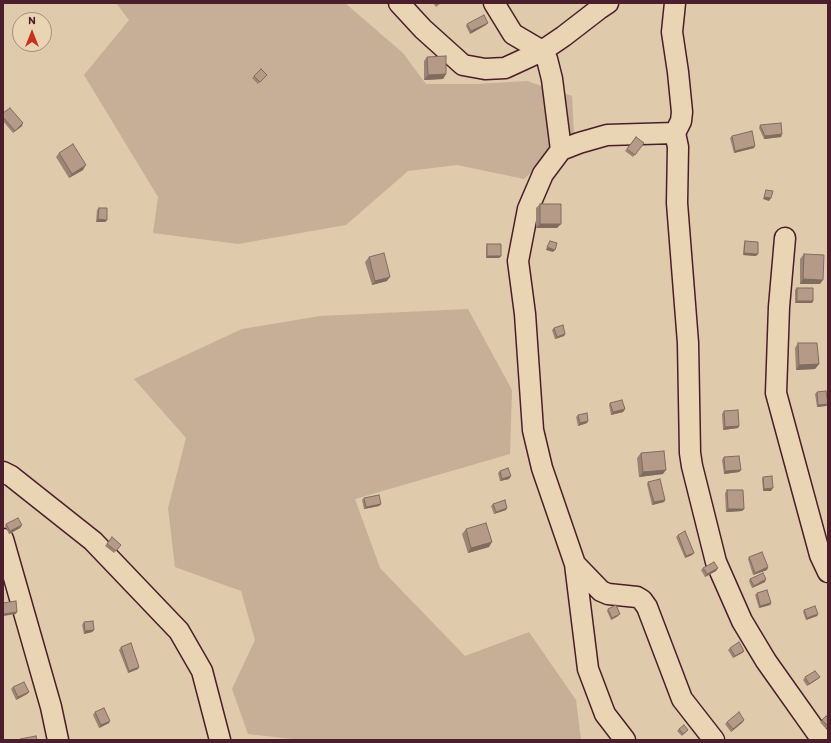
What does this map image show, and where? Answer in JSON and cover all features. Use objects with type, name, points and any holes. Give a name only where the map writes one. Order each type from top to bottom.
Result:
[{"type":"street","points":[[399,3],[423,30],[463,65],[485,69],[505,68],[542,51],[608,3]]},
{"type":"street","points":[[494,3],[513,34],[542,51],[547,58],[552,79],[561,150]]},
{"type":"street","points":[[674,3],[672,32],[682,112],[681,121],[675,133],[678,147],[677,203],[688,344],[690,453],[692,466],[716,562],[742,621],[766,661],[822,740]]},
{"type":"street","points":[[625,740],[605,714],[588,669],[575,564],[544,477],[533,430],[525,314],[518,261],[528,209],[543,174],[561,150],[607,135],[675,133]]},
{"type":"street","points":[[785,238],[779,307],[776,393],[820,555],[828,572]]},
{"type":"street","points":[[3,472],[11,476],[93,541],[179,631],[202,671],[220,740]]},
{"type":"street","points":[[3,539],[51,707],[58,740]]},
{"type":"street","points":[[575,564],[601,591],[608,594],[637,597],[642,600],[647,607],[682,698],[714,740]]},
{"type":"shaded area","points":[[116,3],[345,3],[403,53],[426,84],[476,84],[527,81],[572,96],[574,133],[524,179],[457,165],[408,171],[346,225],[238,244],[153,233],[158,197],[84,75],[129,20]]},
{"type":"shaded area","points":[[468,309],[512,390],[510,454],[355,499],[380,568],[465,656],[529,632],[576,700],[581,740],[301,740],[248,734],[232,689],[255,640],[241,591],[175,567],[168,508],[186,438],[134,379],[242,329],[320,316]]},
{"type":"building","points":[[484,15],[488,23],[471,31],[467,24]]},
{"type":"building","points":[[446,56],[446,74],[428,75],[427,57]]},
{"type":"building","points":[[261,69],[267,75],[260,82],[254,76]]},
{"type":"building","points":[[10,108],[23,123],[15,131],[3,117],[3,113]]},
{"type":"building","points":[[781,123],[782,134],[765,136],[760,125]]},
{"type":"building","points":[[752,131],[755,146],[735,151],[732,136]]},
{"type":"building","points":[[636,137],[644,143],[635,155],[627,149]]},
{"type":"building","points":[[73,144],[86,165],[72,174],[59,153]]},
{"type":"building","points":[[766,190],[773,191],[771,198],[764,197]]},
{"type":"building","points":[[540,204],[561,204],[561,224],[540,224]]},
{"type":"building","points":[[99,208],[107,208],[107,220],[98,219]]},
{"type":"building","points":[[550,241],[557,243],[555,250],[547,247]]},
{"type":"building","points":[[745,241],[758,242],[758,254],[744,253]]},
{"type":"building","points":[[487,244],[501,244],[501,256],[487,256]]},
{"type":"building","points":[[384,253],[390,277],[375,281],[369,257]]},
{"type":"building","points":[[804,254],[824,255],[823,280],[803,279]]},
{"type":"building","points":[[797,288],[813,288],[813,301],[797,301]]},
{"type":"building","points":[[563,325],[565,334],[557,337],[554,328]]},
{"type":"building","points":[[798,343],[817,343],[819,364],[799,365]]},
{"type":"building","points":[[826,391],[828,404],[818,405],[817,392]]},
{"type":"building","points":[[622,400],[625,409],[613,412],[610,403]]},
{"type":"building","points":[[738,410],[739,426],[725,427],[724,411]]},
{"type":"building","points":[[587,413],[588,421],[580,423],[578,415]]},
{"type":"building","points":[[664,451],[666,470],[643,472],[641,453]]},
{"type":"building","points":[[739,456],[741,470],[725,471],[724,457]]},
{"type":"building","points":[[508,468],[511,476],[502,479],[500,471]]},
{"type":"building","points":[[772,476],[773,488],[764,489],[763,477]]},
{"type":"building","points":[[660,479],[665,500],[654,502],[648,482]]},
{"type":"building","points":[[727,490],[743,490],[744,509],[728,509]]},
{"type":"building","points":[[379,495],[381,504],[366,507],[364,498]]},
{"type":"building","points":[[505,500],[507,508],[496,512],[493,504]]},
{"type":"building","points":[[18,518],[22,525],[10,531],[6,524]]},
{"type":"building","points":[[486,523],[492,542],[471,548],[466,529]]},
{"type":"building","points":[[685,531],[694,553],[686,556],[678,535]]},
{"type":"building","points":[[112,537],[121,545],[116,551],[107,544]]},
{"type":"building","points":[[762,552],[768,567],[755,573],[749,557]]},
{"type":"building","points":[[714,562],[718,568],[707,574],[703,568]]},
{"type":"building","points":[[763,573],[766,579],[754,586],[750,579]]},
{"type":"building","points":[[767,590],[771,603],[760,606],[757,593]]},
{"type":"building","points":[[16,601],[17,612],[3,614],[3,603]]},
{"type":"building","points":[[616,605],[620,614],[612,618],[608,609]]},
{"type":"building","points":[[815,606],[818,614],[807,618],[804,610]]},
{"type":"building","points":[[93,621],[94,630],[85,631],[84,622]]},
{"type":"building","points":[[739,642],[744,651],[735,656],[730,648]]},
{"type":"building","points":[[131,643],[139,667],[129,671],[121,647]]},
{"type":"building","points":[[815,671],[820,677],[809,684],[805,677]]},
{"type":"building","points":[[24,682],[29,692],[18,697],[13,687]]},
{"type":"building","points":[[104,708],[110,721],[101,725],[95,712]]},
{"type":"building","points":[[739,712],[744,720],[733,729],[727,722]]},
{"type":"building","points":[[826,716],[828,718],[828,726],[822,720]]},
{"type":"building","points":[[684,725],[688,730],[683,734],[679,729]]},
{"type":"building","points":[[36,736],[37,740],[20,739]]}]
